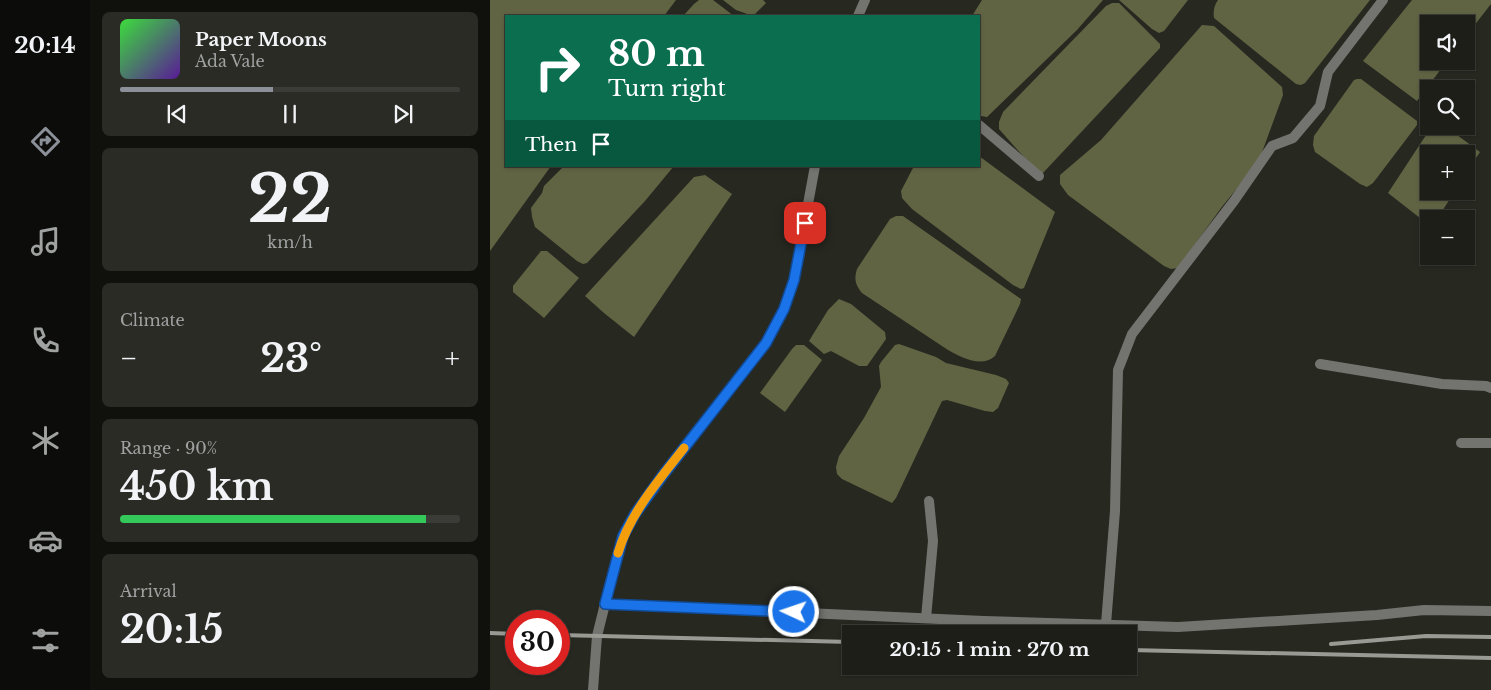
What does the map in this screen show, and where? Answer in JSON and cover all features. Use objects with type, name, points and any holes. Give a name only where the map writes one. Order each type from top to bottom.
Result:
[{"type":"street","points":[[858,15],[865,0]]},
{"type":"street","points":[[1106,624],[1115,511],[1118,370],[1132,334],[1228,208],[1272,146],[1293,138],[1320,106],[1328,72],[1383,0]]},
{"type":"street","points":[[980,126],[1040,176]]},
{"type":"street","points":[[593,690],[597,636],[623,536],[635,514],[663,475],[766,343],[784,309],[794,280],[815,167]]},
{"type":"street","points":[[1320,364],[1442,384],[1486,386],[1491,388]]},
{"type":"street","points":[[1461,443],[1491,444]]},
{"type":"street","points":[[926,618],[933,541],[929,501]]},
{"type":"street","points":[[605,604],[1178,627],[1377,615],[1424,610],[1491,611]]},
{"type":"shaded area","points":[[490,0],[676,0],[665,15],[505,15],[505,167],[550,167],[490,251]]},
{"type":"shaded area","points":[[699,0],[713,0],[733,15],[684,15]]},
{"type":"shaded area","points":[[723,0],[763,0],[766,3],[754,15],[736,10]]},
{"type":"shaded area","points":[[982,0],[1103,0],[1077,30],[987,117],[980,115],[980,15],[973,15]]},
{"type":"shaded area","points":[[1119,0],[1188,0],[1164,31],[1159,33]]},
{"type":"shaded area","points":[[1218,0],[1370,0],[1305,83],[1301,85],[1296,84],[1214,18],[1214,9]]},
{"type":"shaded area","points":[[1412,0],[1491,0],[1491,4],[1475,24],[1475,15],[1420,15],[1420,70],[1440,70],[1433,80],[1420,80],[1420,97],[1417,101],[1363,61]]},
{"type":"shaded area","points":[[1112,3],[1119,3],[1160,44],[1160,48],[1042,174],[1038,173],[999,129],[999,122],[1003,112],[1106,6]]},
{"type":"shaded area","points":[[1202,25],[1214,26],[1282,87],[1283,95],[1261,155],[1255,166],[1221,208],[1178,268],[1171,269],[1164,266],[1068,195],[1060,184],[1060,175],[1101,140]]},
{"type":"shaded area","points":[[1361,79],[1417,121],[1417,125],[1373,183],[1367,187],[1315,152],[1313,145],[1314,136],[1354,80]]},
{"type":"shaded area","points":[[1426,135],[1457,135],[1471,145],[1420,145],[1420,200],[1449,200],[1443,210],[1420,210],[1420,218],[1388,193]]},
{"type":"shaded area","points":[[1475,148],[1480,152],[1475,160]]},
{"type":"shaded area","points":[[980,157],[1055,212],[1024,288],[1021,289],[1013,285],[912,209],[902,198],[901,191],[913,167],[980,167]]},
{"type":"shaded area","points":[[563,167],[673,167],[645,201],[587,263],[583,264],[535,227],[531,208],[542,193],[544,186]]},
{"type":"shaded area","points":[[705,175],[732,194],[634,337],[585,296],[694,177]]},
{"type":"shaded area","points":[[896,216],[903,216],[1021,299],[995,356],[990,360],[978,361],[959,356],[860,290],[856,281],[857,269],[890,219]]},
{"type":"shaded area","points":[[541,251],[547,251],[579,278],[544,318],[513,292],[513,286]]},
{"type":"shaded area","points":[[839,299],[851,304],[885,332],[886,339],[867,366],[859,366],[831,351],[824,354],[809,341],[828,310]]},
{"type":"shaded area","points":[[899,344],[936,357],[946,363],[996,375],[1006,379],[1009,383],[998,408],[993,412],[947,400],[942,401],[892,503],[842,479],[837,474],[836,467],[839,456],[864,418],[881,387],[879,366],[881,362],[895,345]]},
{"type":"shaded area","points":[[796,345],[804,345],[822,360],[785,412],[760,393]]},
{"type":"railway","points":[[490,633],[505,634]]},
{"type":"railway","points":[[570,635],[842,642]]},
{"type":"railway","points":[[1331,644],[1426,636],[1491,637]]},
{"type":"railway","points":[[1137,650],[1491,658]]},
{"type":"slow traffic","points":[[618,553],[623,536],[635,514],[684,448]]},
{"type":"route","points":[[794,612],[605,604],[623,536],[635,514],[766,343],[784,309],[794,280],[805,223]]}]
